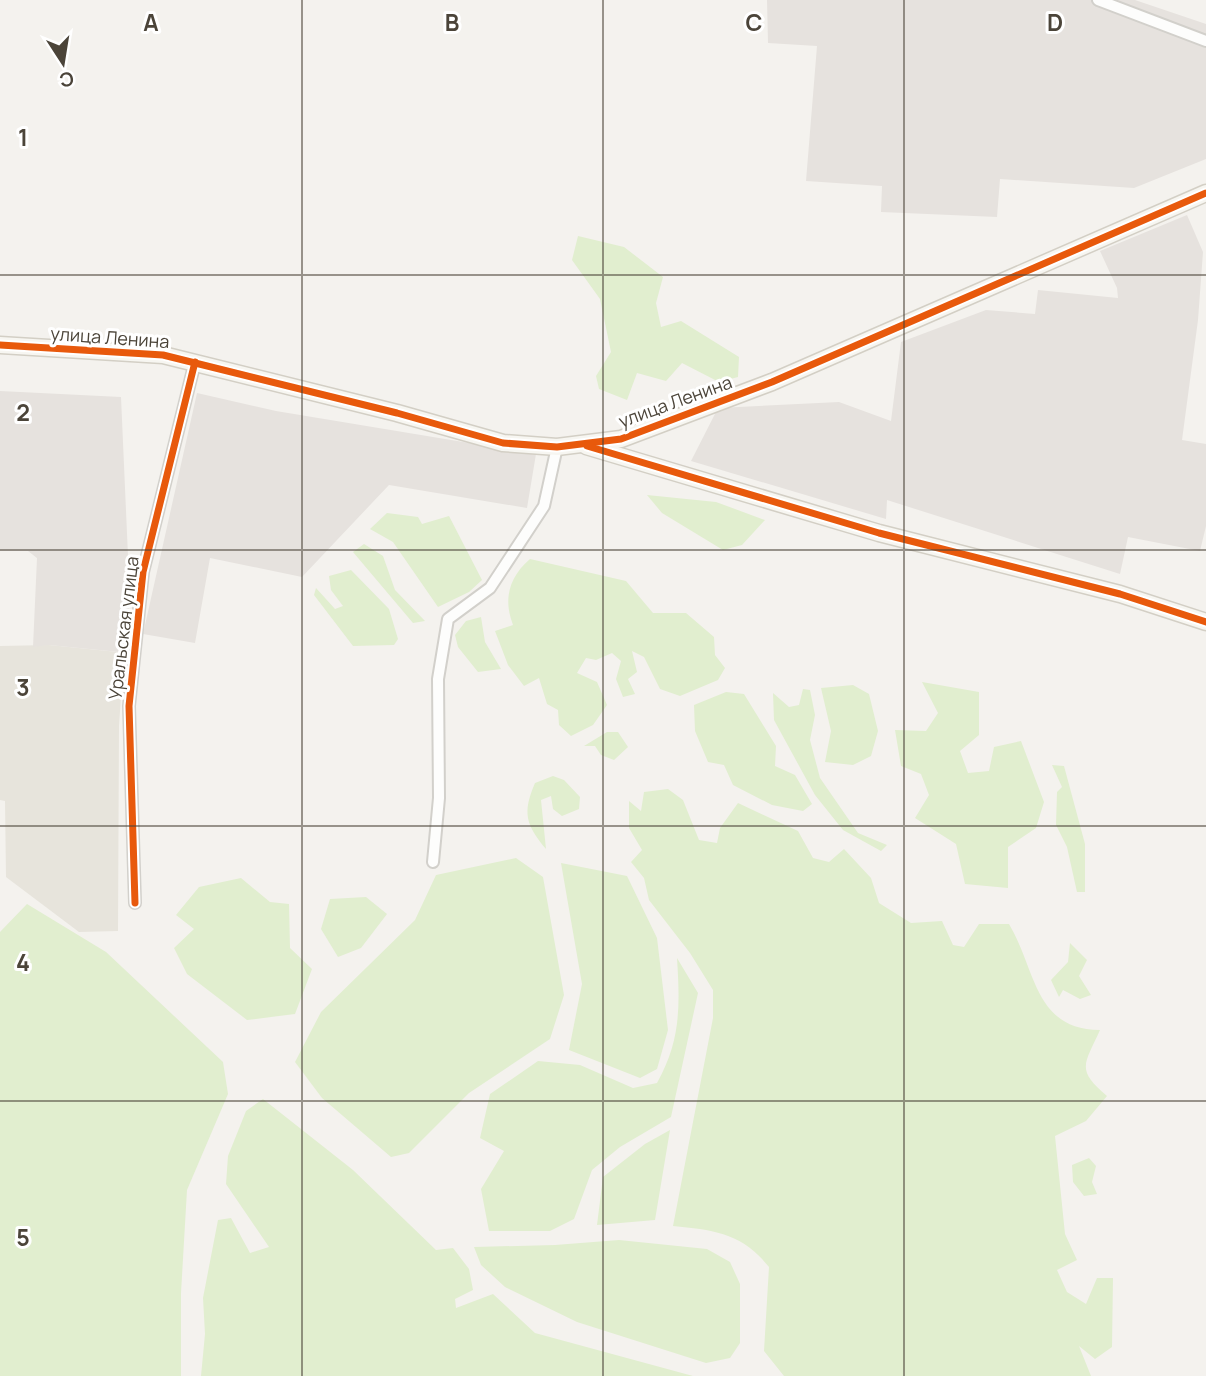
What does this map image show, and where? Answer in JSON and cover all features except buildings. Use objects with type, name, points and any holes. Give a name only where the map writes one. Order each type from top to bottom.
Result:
[{"type":"street","points":[[1098,0],[1206,41]]},
{"type":"street","name":"улица Ленина","points":[[0,345],[163,355],[503,443],[557,447],[621,439],[772,382],[1206,193]]},
{"type":"street","name":"Уральская улица","points":[[135,903],[129,706],[143,572],[195,362]]},
{"type":"street","points":[[580,444],[879,533],[1120,594],[1206,622]]},
{"type":"street","points":[[433,862],[439,798],[438,679],[448,619],[490,589],[544,506],[557,447]]},
{"type":"shaded area","points":[[767,0],[1135,0],[1206,24],[1206,159],[1134,188],[1000,179],[997,217],[881,212],[882,186],[806,181],[817,46],[768,43]]},
{"type":"shaded area","points":[[1187,215],[1203,252],[1198,320],[1182,440],[1206,444],[1206,526],[1200,551],[1128,537],[1120,574],[887,500],[886,519],[691,461],[718,408],[839,402],[891,421],[901,342],[986,310],[1035,314],[1038,290],[1118,298],[1117,288],[1100,251]]},
{"type":"shaded area","points":[[0,391],[121,397],[129,653],[49,645],[33,647],[37,558],[28,551],[0,551]]},
{"type":"shaded area","points":[[197,393],[276,411],[536,454],[527,508],[389,485],[302,577],[210,558],[195,643],[143,634]]},
{"type":"shaded area","points":[[49,645],[118,652],[123,666],[119,726],[118,931],[79,932],[6,877],[5,801],[0,800],[0,646]]},
{"type":"green space","points":[[578,236],[624,247],[663,277],[656,303],[661,327],[681,321],[739,357],[738,377],[719,382],[682,363],[666,381],[637,373],[627,400],[599,389],[596,376],[611,352],[600,299],[572,260]]},
{"type":"green space","points":[[647,495],[716,502],[765,520],[742,545],[723,550],[662,513]]},
{"type":"green space","points":[[387,513],[418,517],[422,524],[449,516],[482,580],[469,592],[438,607],[393,542],[370,529]]},
{"type":"green space","points":[[364,544],[383,556],[395,590],[425,621],[413,623],[353,552]]},
{"type":"green space","points":[[530,559],[626,581],[653,613],[686,613],[714,637],[715,655],[725,668],[718,680],[680,696],[660,689],[644,657],[632,651],[637,672],[628,679],[635,694],[623,697],[616,679],[621,661],[612,653],[596,660],[586,658],[577,673],[597,682],[607,705],[593,725],[571,736],[559,725],[558,710],[547,704],[539,678],[524,686],[508,665],[495,631],[513,625],[508,606],[510,589],[517,573]]},
{"type":"green space","points":[[351,570],[389,609],[398,639],[394,645],[353,646],[314,595],[316,588],[335,609],[343,606],[331,590],[329,576]]},
{"type":"green space","points":[[481,617],[485,642],[501,669],[478,672],[458,647],[455,635],[466,621]]},
{"type":"green space","points":[[922,682],[979,692],[979,735],[960,751],[968,773],[989,771],[994,747],[1021,741],[1044,802],[1036,828],[1008,847],[1008,888],[965,884],[956,844],[915,818],[929,795],[921,774],[901,766],[895,730],[926,731],[938,713]]},
{"type":"green space","points":[[853,685],[869,694],[878,731],[871,756],[853,765],[825,762],[831,731],[821,688]]},
{"type":"green space","points":[[803,689],[810,690],[815,715],[810,740],[820,778],[858,833],[887,845],[881,851],[843,830],[815,795],[774,720],[773,693],[789,707],[799,705]]},
{"type":"green space","points":[[726,692],[744,694],[776,746],[775,766],[795,775],[812,804],[803,811],[772,805],[733,785],[724,765],[708,762],[695,731],[694,705]]},
{"type":"green space","points":[[607,732],[618,732],[628,747],[614,760],[601,755],[595,746],[584,746]]},
{"type":"green space","points":[[1052,765],[1064,766],[1085,844],[1085,892],[1077,892],[1067,847],[1056,825],[1057,792],[1062,787]]},
{"type":"green space","points":[[553,776],[564,780],[580,797],[579,809],[562,816],[553,809],[551,796],[541,800],[546,849],[530,825],[527,811],[535,783]]},
{"type":"green space","points":[[668,789],[683,800],[699,840],[717,843],[720,828],[738,803],[798,831],[813,858],[829,862],[844,849],[871,878],[879,903],[911,923],[942,921],[953,945],[964,947],[979,924],[1009,924],[1040,994],[1049,1008],[1062,1020],[1078,1027],[1100,1030],[1086,1066],[1090,1079],[1107,1096],[1086,1121],[1055,1136],[1065,1234],[1077,1260],[1057,1270],[1067,1292],[1086,1304],[1097,1278],[1113,1278],[1112,1347],[1095,1359],[1079,1346],[1091,1376],[784,1376],[764,1351],[769,1267],[738,1240],[702,1229],[673,1226],[713,1018],[713,990],[690,953],[649,900],[644,878],[631,862],[642,850],[629,828],[629,801],[641,811],[644,792]]},
{"type":"green space","points":[[516,858],[543,877],[564,995],[550,1039],[469,1093],[409,1153],[391,1157],[322,1098],[295,1062],[321,1012],[415,920],[436,875]]},
{"type":"green space","points":[[561,863],[627,876],[657,938],[668,1030],[657,1069],[640,1078],[569,1050],[582,984]]},
{"type":"green space","points":[[241,878],[270,902],[289,904],[290,948],[312,969],[295,1014],[247,1020],[187,974],[174,948],[194,929],[176,915],[199,887]]},
{"type":"green space","points":[[366,897],[387,914],[361,948],[338,957],[321,929],[330,899]]},
{"type":"green space","points":[[27,904],[106,952],[223,1062],[228,1094],[187,1190],[181,1293],[181,1376],[0,1376],[0,932]]},
{"type":"green space","points":[[1070,943],[1087,960],[1079,976],[1091,995],[1080,999],[1063,990],[1059,997],[1051,980],[1068,962]]},
{"type":"green space","points":[[677,958],[698,993],[671,1117],[620,1147],[592,1170],[574,1219],[550,1231],[489,1231],[481,1189],[504,1151],[480,1138],[490,1094],[538,1061],[580,1065],[633,1088],[657,1083],[675,1037],[679,992]]},
{"type":"green space","points":[[263,1099],[353,1170],[436,1250],[453,1248],[469,1269],[473,1290],[455,1299],[456,1308],[493,1294],[535,1333],[693,1376],[201,1376],[205,1334],[203,1298],[218,1220],[231,1218],[250,1253],[269,1247],[226,1184],[228,1156],[246,1111]]},
{"type":"green space","points":[[670,1130],[655,1220],[597,1225],[603,1177],[645,1144]]},
{"type":"green space","points":[[1089,1158],[1096,1166],[1092,1182],[1097,1194],[1084,1196],[1073,1182],[1072,1165]]},
{"type":"green space","points":[[619,1240],[707,1249],[730,1262],[740,1284],[740,1343],[730,1358],[706,1363],[577,1322],[505,1287],[481,1265],[474,1247]]},
{"type":"cycle path","points":[[0,345],[163,355],[397,413],[503,443],[557,447],[621,439],[772,382],[1206,193]]},
{"type":"cycle path","points":[[135,903],[129,706],[143,572],[195,362]]},
{"type":"cycle path","points":[[587,446],[879,533],[1120,594],[1206,622]]}]
